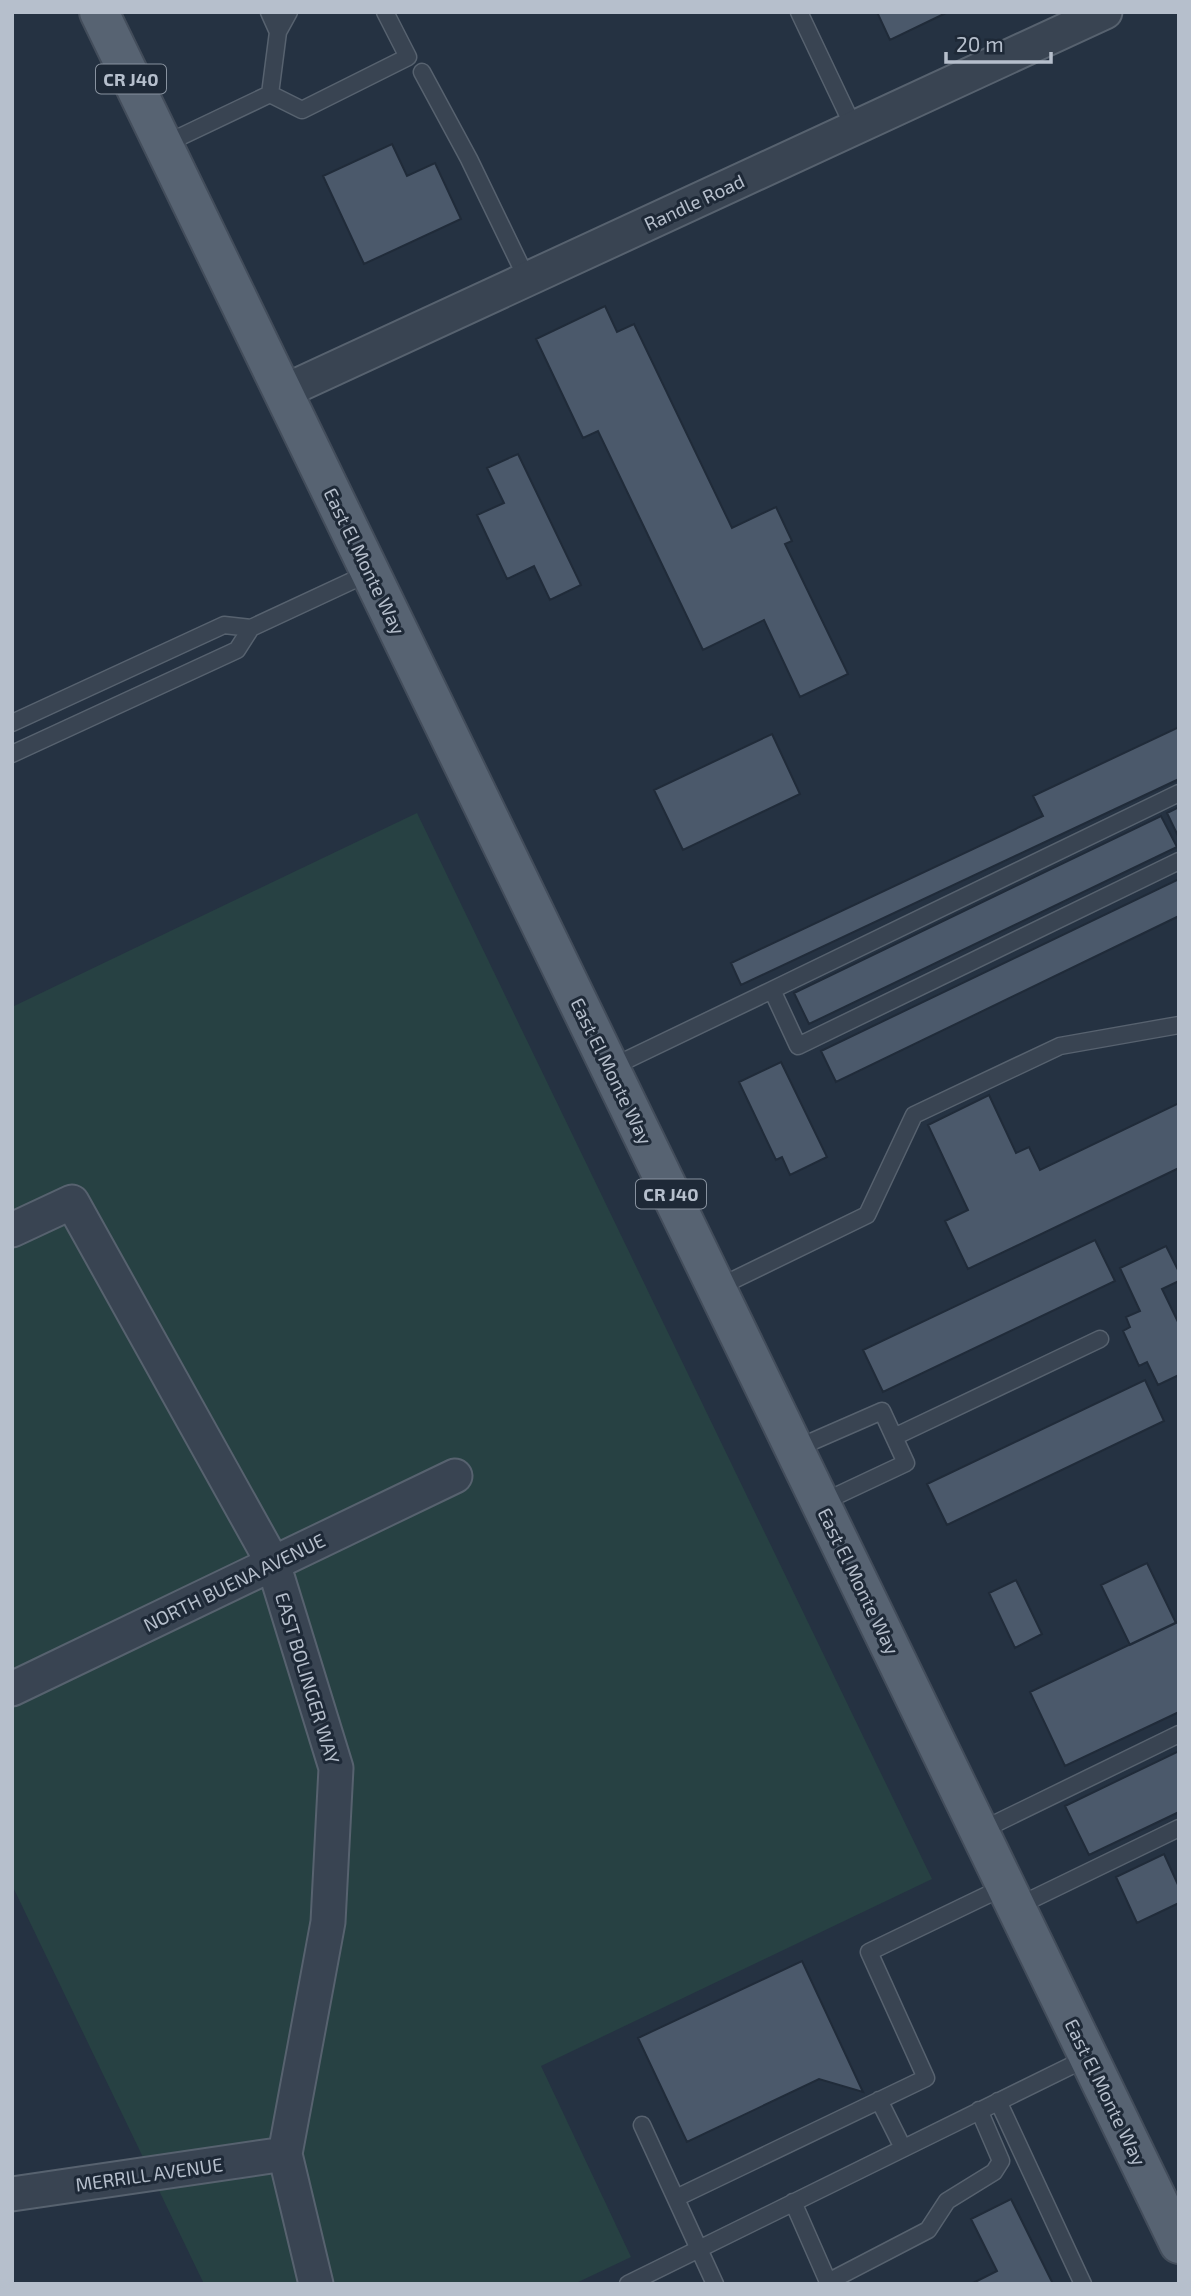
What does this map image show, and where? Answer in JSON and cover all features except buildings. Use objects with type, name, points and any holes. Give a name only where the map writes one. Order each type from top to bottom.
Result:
[{"type":"main road","name":"East El Monte Way","points":[[99,12],[1179,2244]]},
{"type":"street","name":"Randle Road","points":[[283,392],[1105,12]]},
{"type":"street","name":"EAST BOLINGER WAY","points":[[12,1230],[72,1202],[273,1563],[336,1768],[328,1922],[285,2154],[316,2284]]},
{"type":"street","name":"NORTH BUENA AVENUE","points":[[12,1689],[455,1476]]},
{"type":"street","name":"MERRILL AVENUE","points":[[12,2194],[285,2154]]},
{"type":"lane","points":[[270,12],[278,32]]},
{"type":"lane","points":[[270,94],[278,32],[289,12]]},
{"type":"lane","points":[[270,94],[302,110],[408,57],[385,12]]},
{"type":"lane","points":[[799,12],[854,128]]},
{"type":"lane","points":[[422,72],[469,159],[527,279]]},
{"type":"lane","points":[[163,145],[270,94]]},
{"type":"lane","points":[[12,723],[224,625],[251,628],[370,572]]},
{"type":"lane","points":[[12,754],[237,650],[251,628]]},
{"type":"lane","points":[[610,1069],[1179,793]]},
{"type":"lane","points":[[772,990],[798,1046],[1179,861]]},
{"type":"lane","points":[[717,1288],[867,1215],[914,1115],[1059,1046],[1179,1025]]},
{"type":"lane","points":[[894,1437],[1100,1339]]},
{"type":"lane","points":[[794,1449],[882,1411],[906,1463],[821,1503]]},
{"type":"lane","points":[[980,1831],[1179,1734]]},
{"type":"lane","points":[[676,2198],[926,2078],[869,1952],[1179,1828]]},
{"type":"lane","points":[[639,2281],[1089,2057]]},
{"type":"lane","points":[[880,2100],[903,2148]]},
{"type":"lane","points":[[998,2101],[1083,2284]]},
{"type":"lane","points":[[793,2202],[829,2283],[928,2230],[947,2201],[994,2172],[1001,2161],[979,2110]]},
{"type":"lane","points":[[642,2125],[715,2284]]},
{"type":"green space","points":[[417,813],[932,1879],[541,2066],[631,2257],[574,2284],[204,2284],[12,1885],[12,1007]]}]
